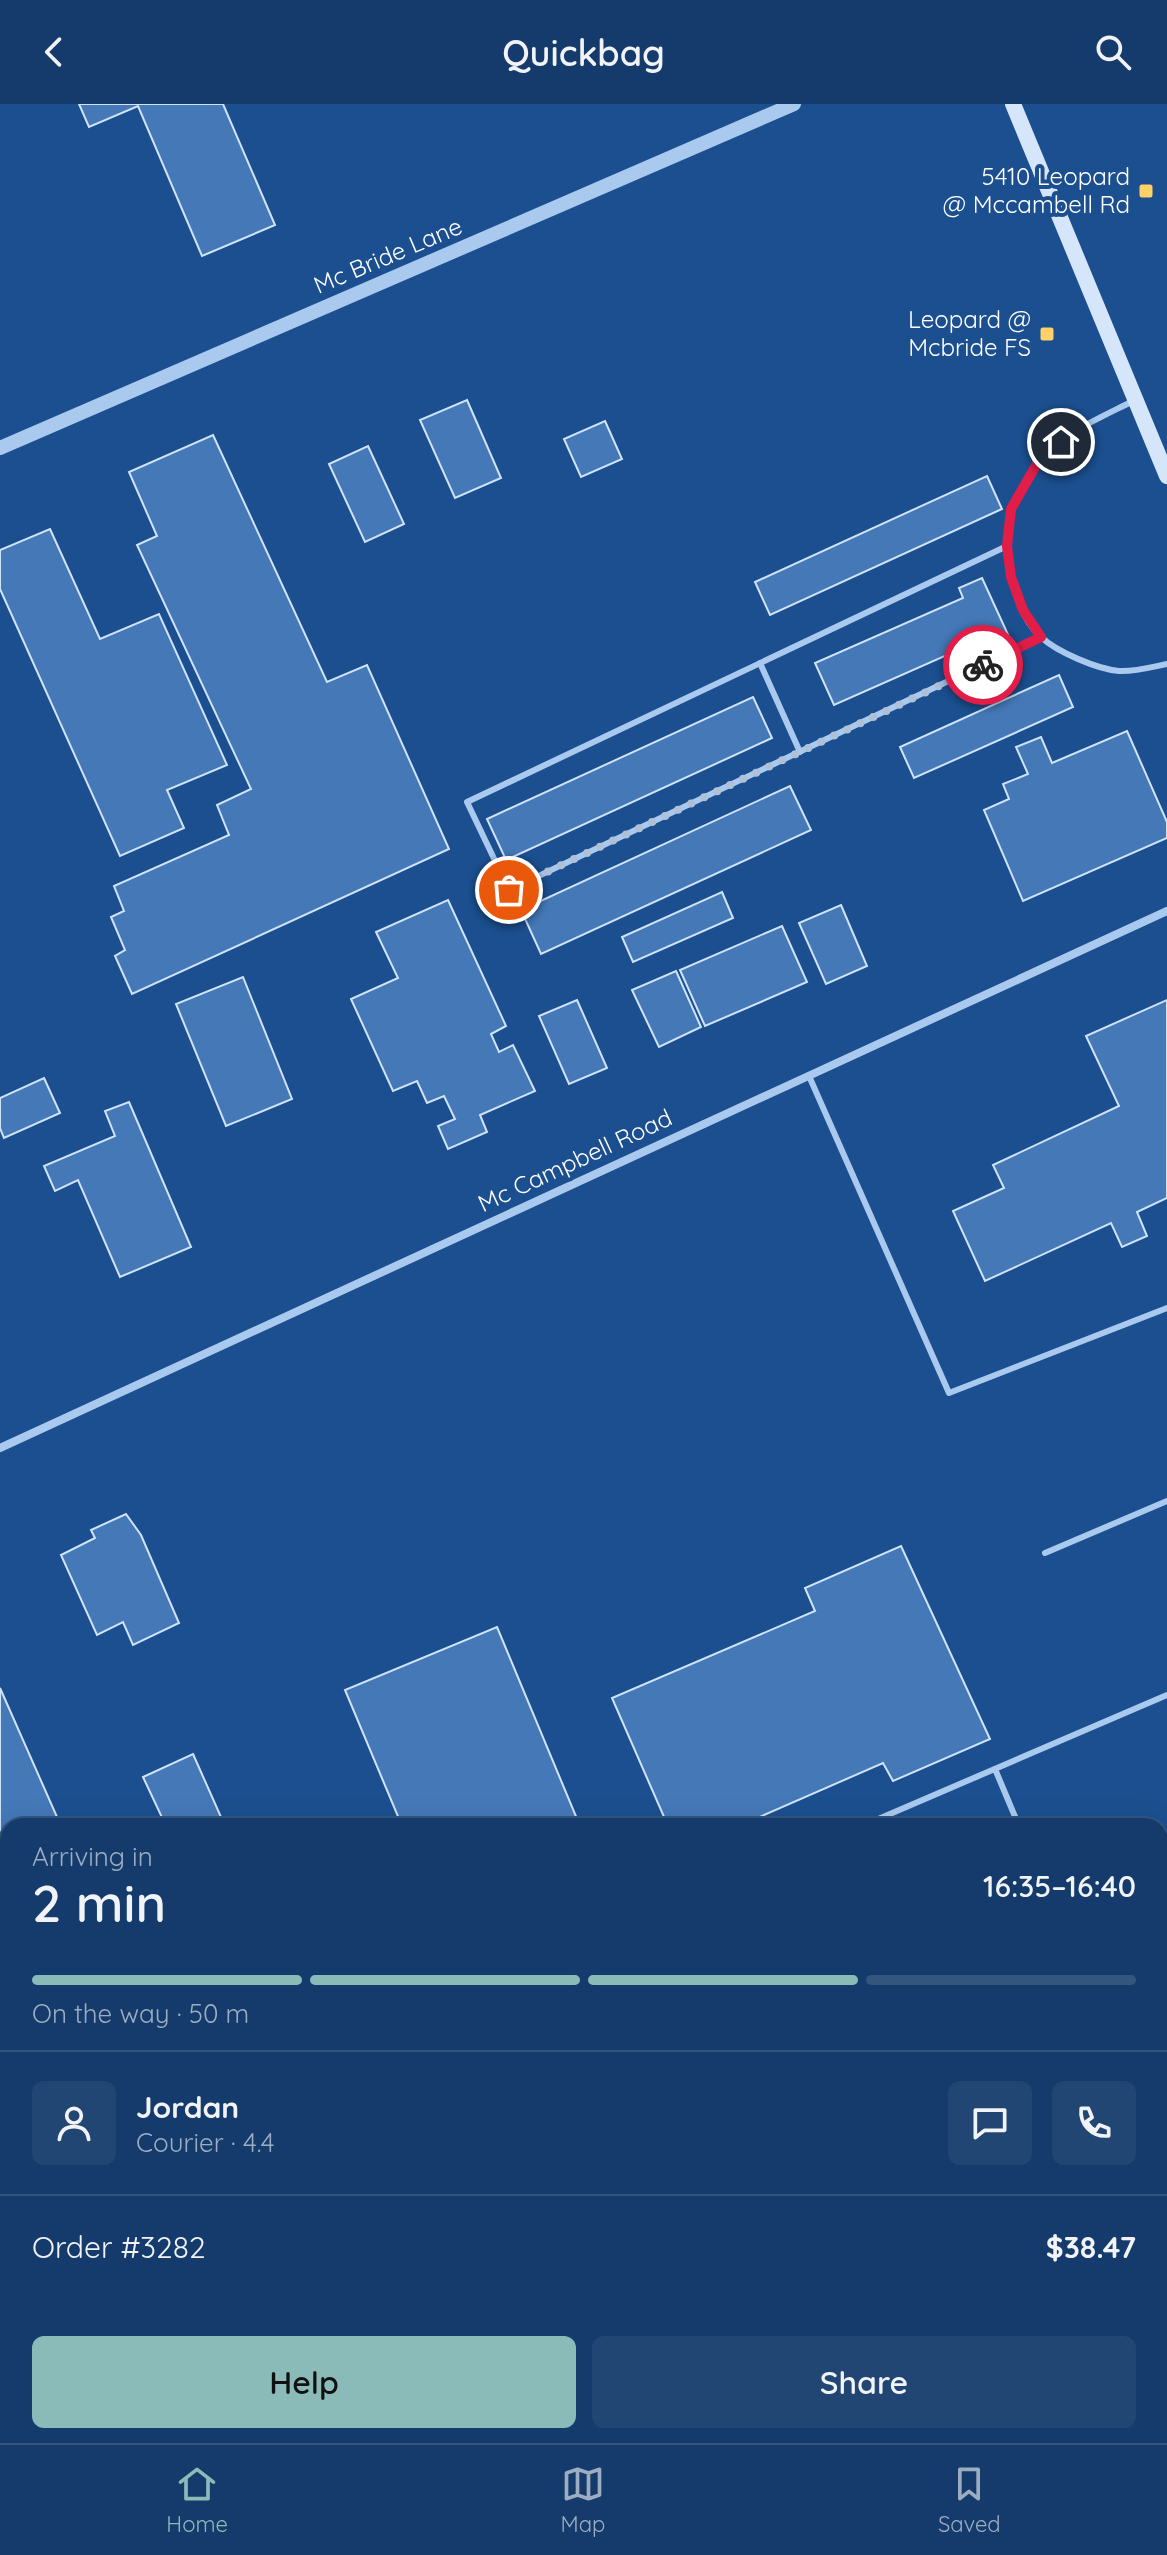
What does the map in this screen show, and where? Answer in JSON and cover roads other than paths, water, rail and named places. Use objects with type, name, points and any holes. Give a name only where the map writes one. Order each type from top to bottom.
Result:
[{"type":"main road","points":[[1013,104],[1167,476]]},
{"type":"street","name":"Mc Bride Lane","points":[[0,448],[794,104]]},
{"type":"street","name":"Mc Campbell Road","points":[[0,1448],[1167,911]]},
{"type":"lane","points":[[1137,399],[1079,429],[1042,455],[1011,509],[1007,546],[1011,577],[1023,610],[1041,637],[1083,661],[1120,671],[1167,664]]},
{"type":"lane","points":[[1007,546],[467,802],[509,890],[1041,637]]},
{"type":"lane","points":[[760,663],[800,752]]},
{"type":"lane","points":[[809,1076],[949,1393],[1167,1308]]},
{"type":"lane","points":[[1045,1553],[1167,1501]]},
{"type":"lane","points":[[890,1818],[1167,1695]]},
{"type":"lane","points":[[995,1769],[1016,1818]]},
{"type":"place","name":"5410 Leopard @ Mccambell Rd","points":[[1146,191]]},
{"type":"place","name":"Leopard @ Mcbride FS","points":[[1047,334]]}]
